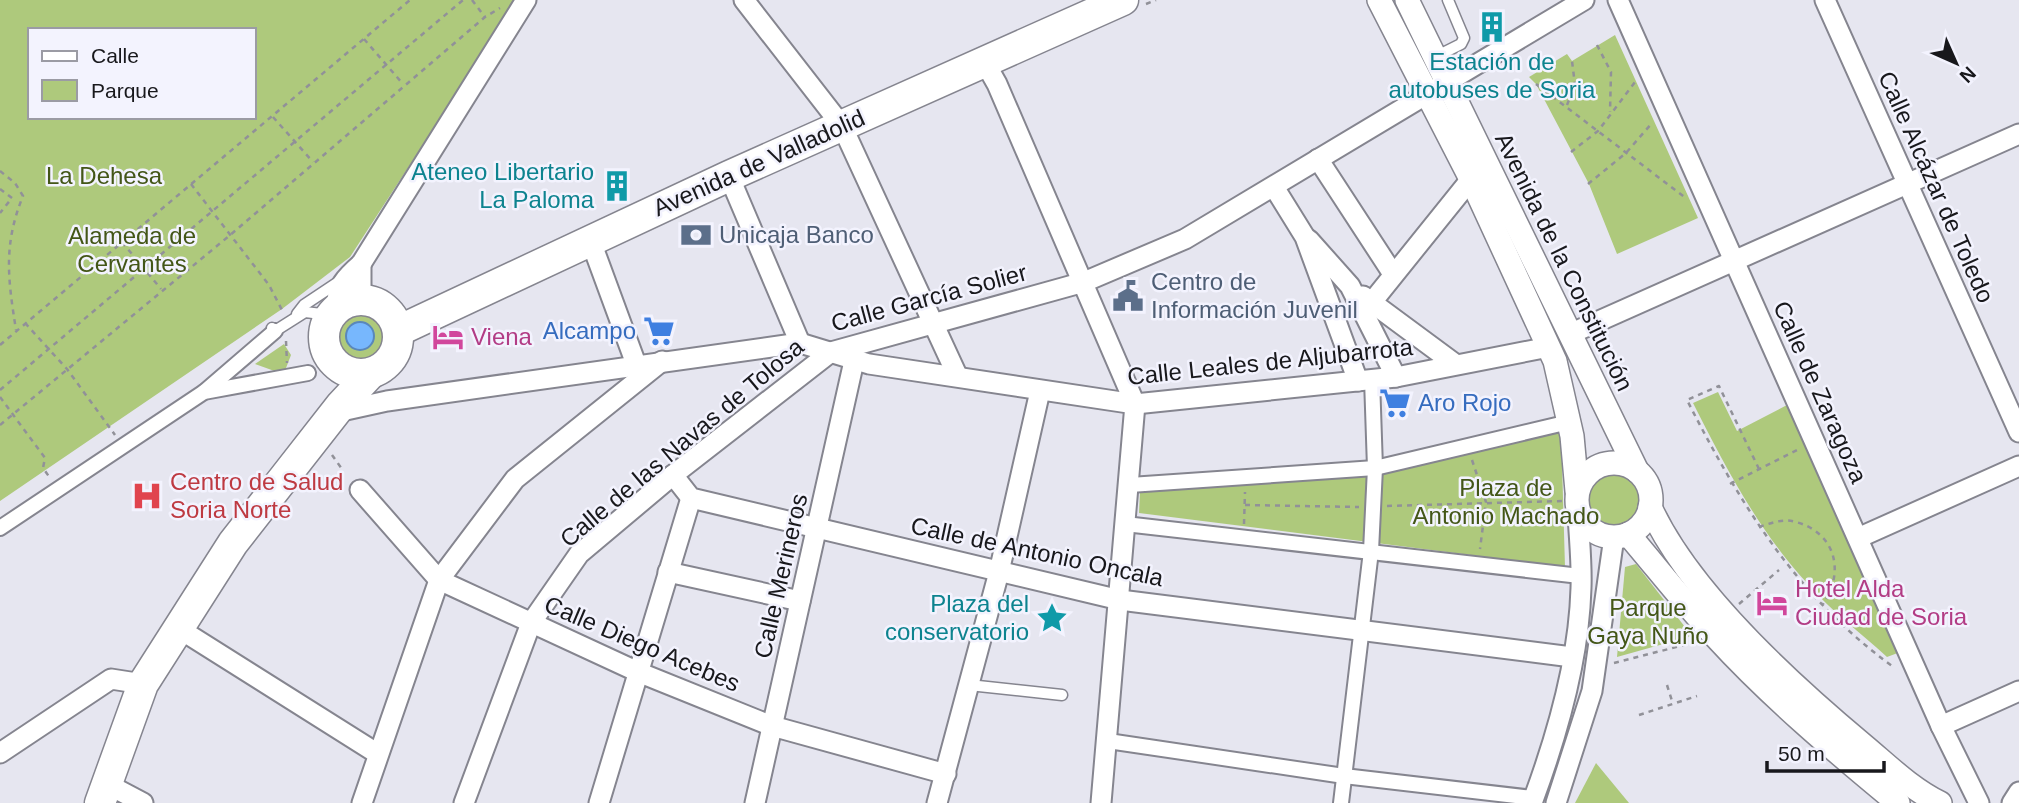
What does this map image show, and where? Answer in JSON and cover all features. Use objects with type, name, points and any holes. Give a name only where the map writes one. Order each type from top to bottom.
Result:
[{"type":"main road","name":"Avenida de Valladolid","points":[[398,331],[590,239],[984,61],[1084,8],[1123,0]]},
{"type":"main road","points":[[104,794],[143,684],[233,543],[339,409],[395,352],[398,331],[387,310],[375,302],[343,300],[323,332],[324,346],[330,359],[340,368],[355,375],[372,373]]},
{"type":"main road","points":[[339,409],[340,368]]},
{"type":"street","points":[[744,0],[842,126],[957,376]]},
{"type":"street","name":"Avenida de la Constitución","points":[[1380,0],[1471,179],[1549,347],[1569,422],[1577,502]]},
{"type":"street","name":"Calle García Solier","points":[[339,409],[800,343],[831,352],[1084,282],[1185,239],[1584,0]]},
{"type":"street","name":"Calle de Zaragoza","points":[[1618,0],[1941,726],[1979,803]]},
{"type":"street","name":"Calle Alcázar de Toledo","points":[[1825,0],[2019,432]]},
{"type":"street","name":"Avenida de la Constitución","points":[[1410,1],[1433,58],[1572,333],[1637,471]]},
{"type":"street","points":[[343,300],[361,264],[524,3]]},
{"type":"street","points":[[984,61],[1084,282],[1135,404],[1101,803]]},
{"type":"street","points":[[1572,333],[2019,134]]},
{"type":"street","points":[[1318,159],[1393,274]]},
{"type":"street","points":[[729,176],[800,343]]},
{"type":"street","points":[[1372,302],[1471,179]]},
{"type":"street","points":[[1274,187],[1305,237],[1365,380],[1375,468],[1371,551],[1363,631],[1341,803]]},
{"type":"street","points":[[1305,237],[1327,257],[1350,286],[1396,377]]},
{"type":"street","points":[[590,239],[636,365]]},
{"type":"street","points":[[343,300],[361,264]]},
{"type":"street","points":[[1350,286],[1455,364]]},
{"type":"street","points":[[0,528],[204,392],[277,328]]},
{"type":"street","name":"Calle Leales de Aljubarrota","points":[[831,352],[854,361],[1135,404],[1396,377],[1549,347]]},
{"type":"street","name":"Calle de las Navas de Tolosa","points":[[464,803],[531,623],[579,554],[673,475],[831,352]]},
{"type":"street","points":[[362,803],[439,580],[515,479],[662,361]]},
{"type":"street","name":"Calle Merineros","points":[[755,803],[854,361]]},
{"type":"street","points":[[204,392],[308,373]]},
{"type":"street","points":[[937,803],[999,572],[1040,391]]},
{"type":"street","points":[[1130,485],[1375,468],[1569,422]]},
{"type":"street","points":[[1108,741],[1533,801],[1556,732],[1572,657],[1580,576],[1577,502],[1590,471],[1601,465],[1626,465],[1637,471],[1648,486],[1650,507],[1676,552],[1726,615],[1769,661],[1847,732],[1905,780],[1940,803]]},
{"type":"street","points":[[1858,538],[2019,466]]},
{"type":"street","points":[[599,803],[691,499],[673,475]]},
{"type":"street","name":"Calle Diego Acebes","points":[[360,490],[439,580],[638,672],[772,726],[946,774]]},
{"type":"street","name":"Calle de Antonio Oncala","points":[[691,499],[1120,600],[1572,657]]},
{"type":"street","points":[[1577,502],[1593,531],[1621,536],[1716,636],[1822,740],[1898,803]]},
{"type":"street","points":[[1556,803],[1598,668],[1621,536],[1646,518],[1650,507]]},
{"type":"street","points":[[1125,524],[1580,576]]},
{"type":"street","points":[[668,572],[800,601]]},
{"type":"street","points":[[178,628],[378,754]]},
{"type":"street","points":[[0,753],[111,679],[143,684]]},
{"type":"street","points":[[1941,726],[2019,691]]},
{"type":"street","points":[[2012,803],[2019,792]]},
{"type":"street","points":[[104,794],[143,803]]},
{"type":"lane","points":[[1433,58],[1461,44],[1464,38],[1448,0]]},
{"type":"lane","points":[[297,314],[313,312],[343,300]]},
{"type":"lane","points":[[277,328],[297,314],[304,305],[343,300]]},
{"type":"lane","points":[[969,685],[1062,695]]},
{"type":"path","points":[[0,345],[410,0]]},
{"type":"path","points":[[0,390],[463,0]]},
{"type":"path","points":[[472,0],[485,17]]},
{"type":"path","points":[[0,425],[161,289],[229,236],[485,17],[516,1],[524,3]]},
{"type":"path","points":[[364,39],[404,85]]},
{"type":"path","points":[[1597,46],[1611,72],[1610,115]]},
{"type":"path","points":[[1566,106],[1575,85],[1572,61]]},
{"type":"path","points":[[1571,152],[1598,131],[1647,65]]},
{"type":"path","points":[[1536,84],[1684,197],[1712,211]]},
{"type":"path","points":[[1588,184],[1626,153],[1666,107]]},
{"type":"path","points":[[272,116],[313,162]]},
{"type":"path","points":[[0,171],[15,183],[23,196],[8,240],[8,280],[16,331]]},
{"type":"path","points":[[191,184],[269,285],[282,309],[277,328],[289,376]]},
{"type":"path","points":[[0,189],[12,198],[0,213]]},
{"type":"path","points":[[121,242],[161,289]]},
{"type":"path","points":[[25,323],[67,369],[123,446]]},
{"type":"path","points":[[1759,469],[1719,386],[1687,400],[1730,484],[1783,560],[1823,604],[1884,660],[1925,690]]},
{"type":"path","points":[[0,397],[45,458],[43,468],[58,489]]},
{"type":"path","points":[[1730,484],[1814,441]]},
{"type":"path","points":[[1468,447],[1486,502],[1478,564]]},
{"type":"path","points":[[1243,536],[1245,475]]},
{"type":"path","points":[[1245,505],[1372,507],[1486,502],[1577,502]]},
{"type":"path","points":[[1759,527],[1779,520],[1796,521],[1815,531],[1830,549],[1837,570],[1835,588],[1823,604]]},
{"type":"path","points":[[1726,615],[1779,570]]},
{"type":"path","points":[[1598,668],[1716,636]]},
{"type":"path","points":[[1659,652],[1660,657]]},
{"type":"path","points":[[1667,685],[1673,704]]},
{"type":"path","points":[[1639,715],[1697,696]]},
{"type":"green space","name":"Alameda de Cervantes","points":[[0,0],[517,0],[350,257],[282,309],[0,501]]},
{"type":"green space","points":[[1615,35],[1698,218],[1617,254],[1589,184],[1536,84],[1529,77],[1567,54],[1572,61]]},
{"type":"green space","points":[[361,310],[380,318],[388,337],[380,356],[361,364],[342,356],[334,337],[342,318]]},
{"type":"green space","points":[[284,344],[291,355],[286,368],[280,373],[255,364]]},
{"type":"green space","points":[[1718,392],[1737,431],[1787,405],[1811,450],[1903,651],[1887,657],[1817,594],[1774,543],[1731,474],[1693,403]]},
{"type":"green space","name":"Plaza de Antonio Machado","points":[[1561,429],[1565,567],[1139,513],[1140,492],[1373,475]]},
{"type":"green space","points":[[1614,473],[1633,481],[1641,500],[1633,519],[1614,527],[1595,519],[1587,500],[1595,481]]},
{"type":"green space","name":"Parque Gaya Nuño","points":[[1636,564],[1692,636],[1617,657],[1625,567]]},
{"type":"green space","points":[[1596,763],[1629,803],[1575,803]]},
{"type":"water","points":[[360,322],[370,326],[374,336],[370,346],[360,350],[350,346],[346,336],[350,326]]},
{"type":"place","name":"Estación de autobuses de Soria","points":[[1492,27]]},
{"type":"place","name":"Ateneo Libertario La Paloma","points":[[617,186]]},
{"type":"place","name":"Unicaja Banco","points":[[696,235]]},
{"type":"place","name":"Centro de Información Juvenil","points":[[1128,296]]},
{"type":"place","name":"Alcampo","points":[[659,331]]},
{"type":"place","name":"Viena","points":[[448,337]]},
{"type":"place","name":"Aro Rojo","points":[[1395,403]]},
{"type":"place","name":"Centro de Salud Soria Norte","points":[[147,496]]},
{"type":"place","name":"Hotel Alda Ciudad de Soria","points":[[1772,603]]},
{"type":"place","name":"Plaza del conservatorio","points":[[1052,618]]},
{"type":"park label","name":"La Dehesa","points":[[104,176]]}]
